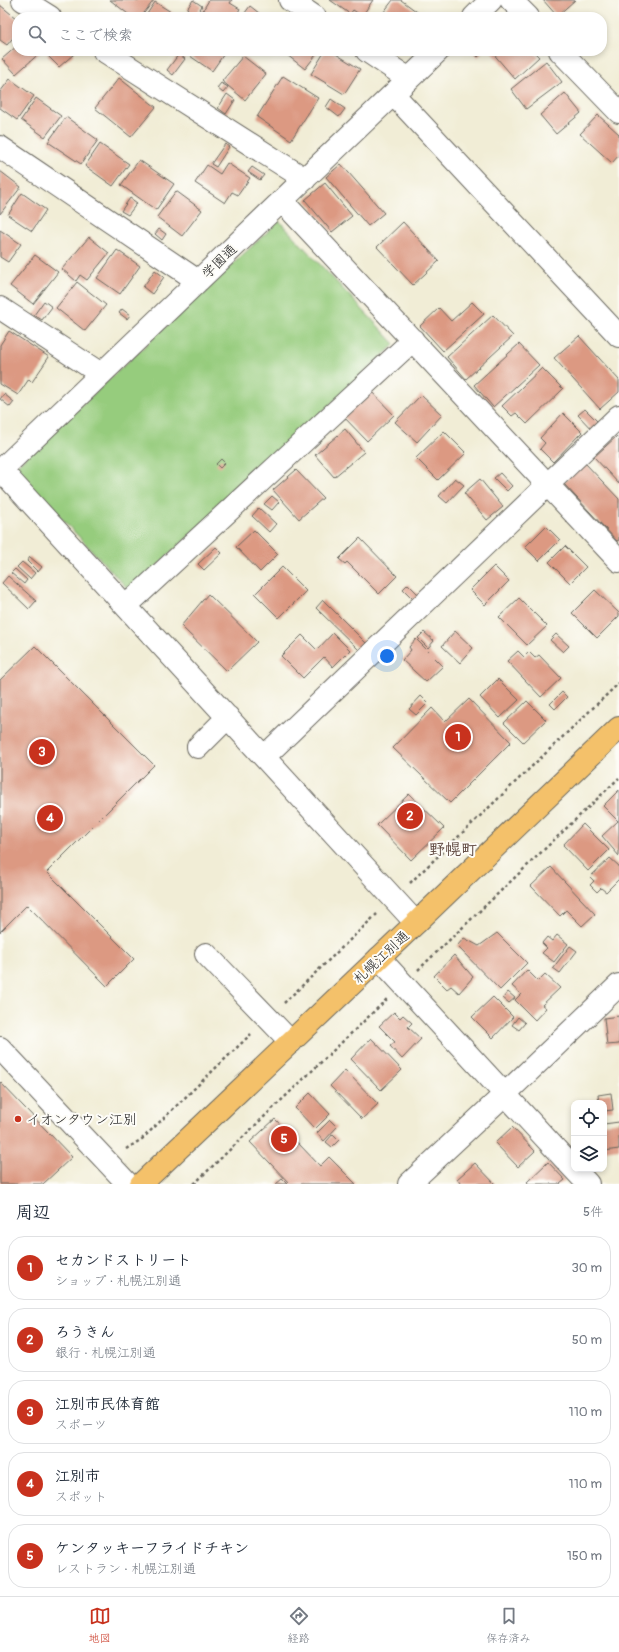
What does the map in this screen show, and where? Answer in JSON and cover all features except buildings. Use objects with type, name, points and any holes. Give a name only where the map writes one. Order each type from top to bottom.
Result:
[{"type":"highway","name":"札幌江別通","points":[[141,1184],[416,924],[619,728]]},
{"type":"street","points":[[23,0],[42,12]]},
{"type":"street","points":[[290,0],[308,12]]},
{"type":"street","points":[[479,12],[491,0]]},
{"type":"street","points":[[511,0],[523,12]]},
{"type":"street","points":[[112,56],[305,179]]},
{"type":"street","points":[[374,56],[409,79]]},
{"type":"street","name":"学園通","points":[[0,470],[433,56]]},
{"type":"street","points":[[565,56],[619,112]]},
{"type":"street","points":[[393,94],[619,336]]},
{"type":"street","points":[[0,147],[198,281]]},
{"type":"street","points":[[282,201],[619,560]]},
{"type":"street","points":[[0,308],[101,374]]},
{"type":"street","points":[[126,606],[413,340]]},
{"type":"street","points":[[264,757],[619,416]]},
{"type":"street","points":[[0,470],[228,717],[416,924]]},
{"type":"street","points":[[198,747],[228,717]]},
{"type":"street","points":[[206,954],[291,1042]]},
{"type":"street","points":[[380,958],[571,1166]]},
{"type":"street","points":[[409,1184],[619,985]]},
{"type":"street","points":[[0,1048],[128,1184]]},
{"type":"street","points":[[577,1172],[588,1184]]},
{"type":"path","points":[[109,1163],[119,1154],[142,1139],[619,683]]},
{"type":"green space","points":[[279,221],[395,344],[130,591],[14,468]]},
{"type":"place","name":"セカンドストリート","points":[[458,737]]},
{"type":"place","name":"江別市民体育館","points":[[42,752]]},
{"type":"place","name":"ろうきん","points":[[410,816]]},
{"type":"place","name":"江別市","points":[[50,818]]},
{"type":"place","name":"イオンタウン江別","points":[[18,1119]]},
{"type":"place","name":"ケンタッキーフライドチキン","points":[[284,1139]]},
{"type":"district","name":"野幌町","points":[[453,849]]}]
